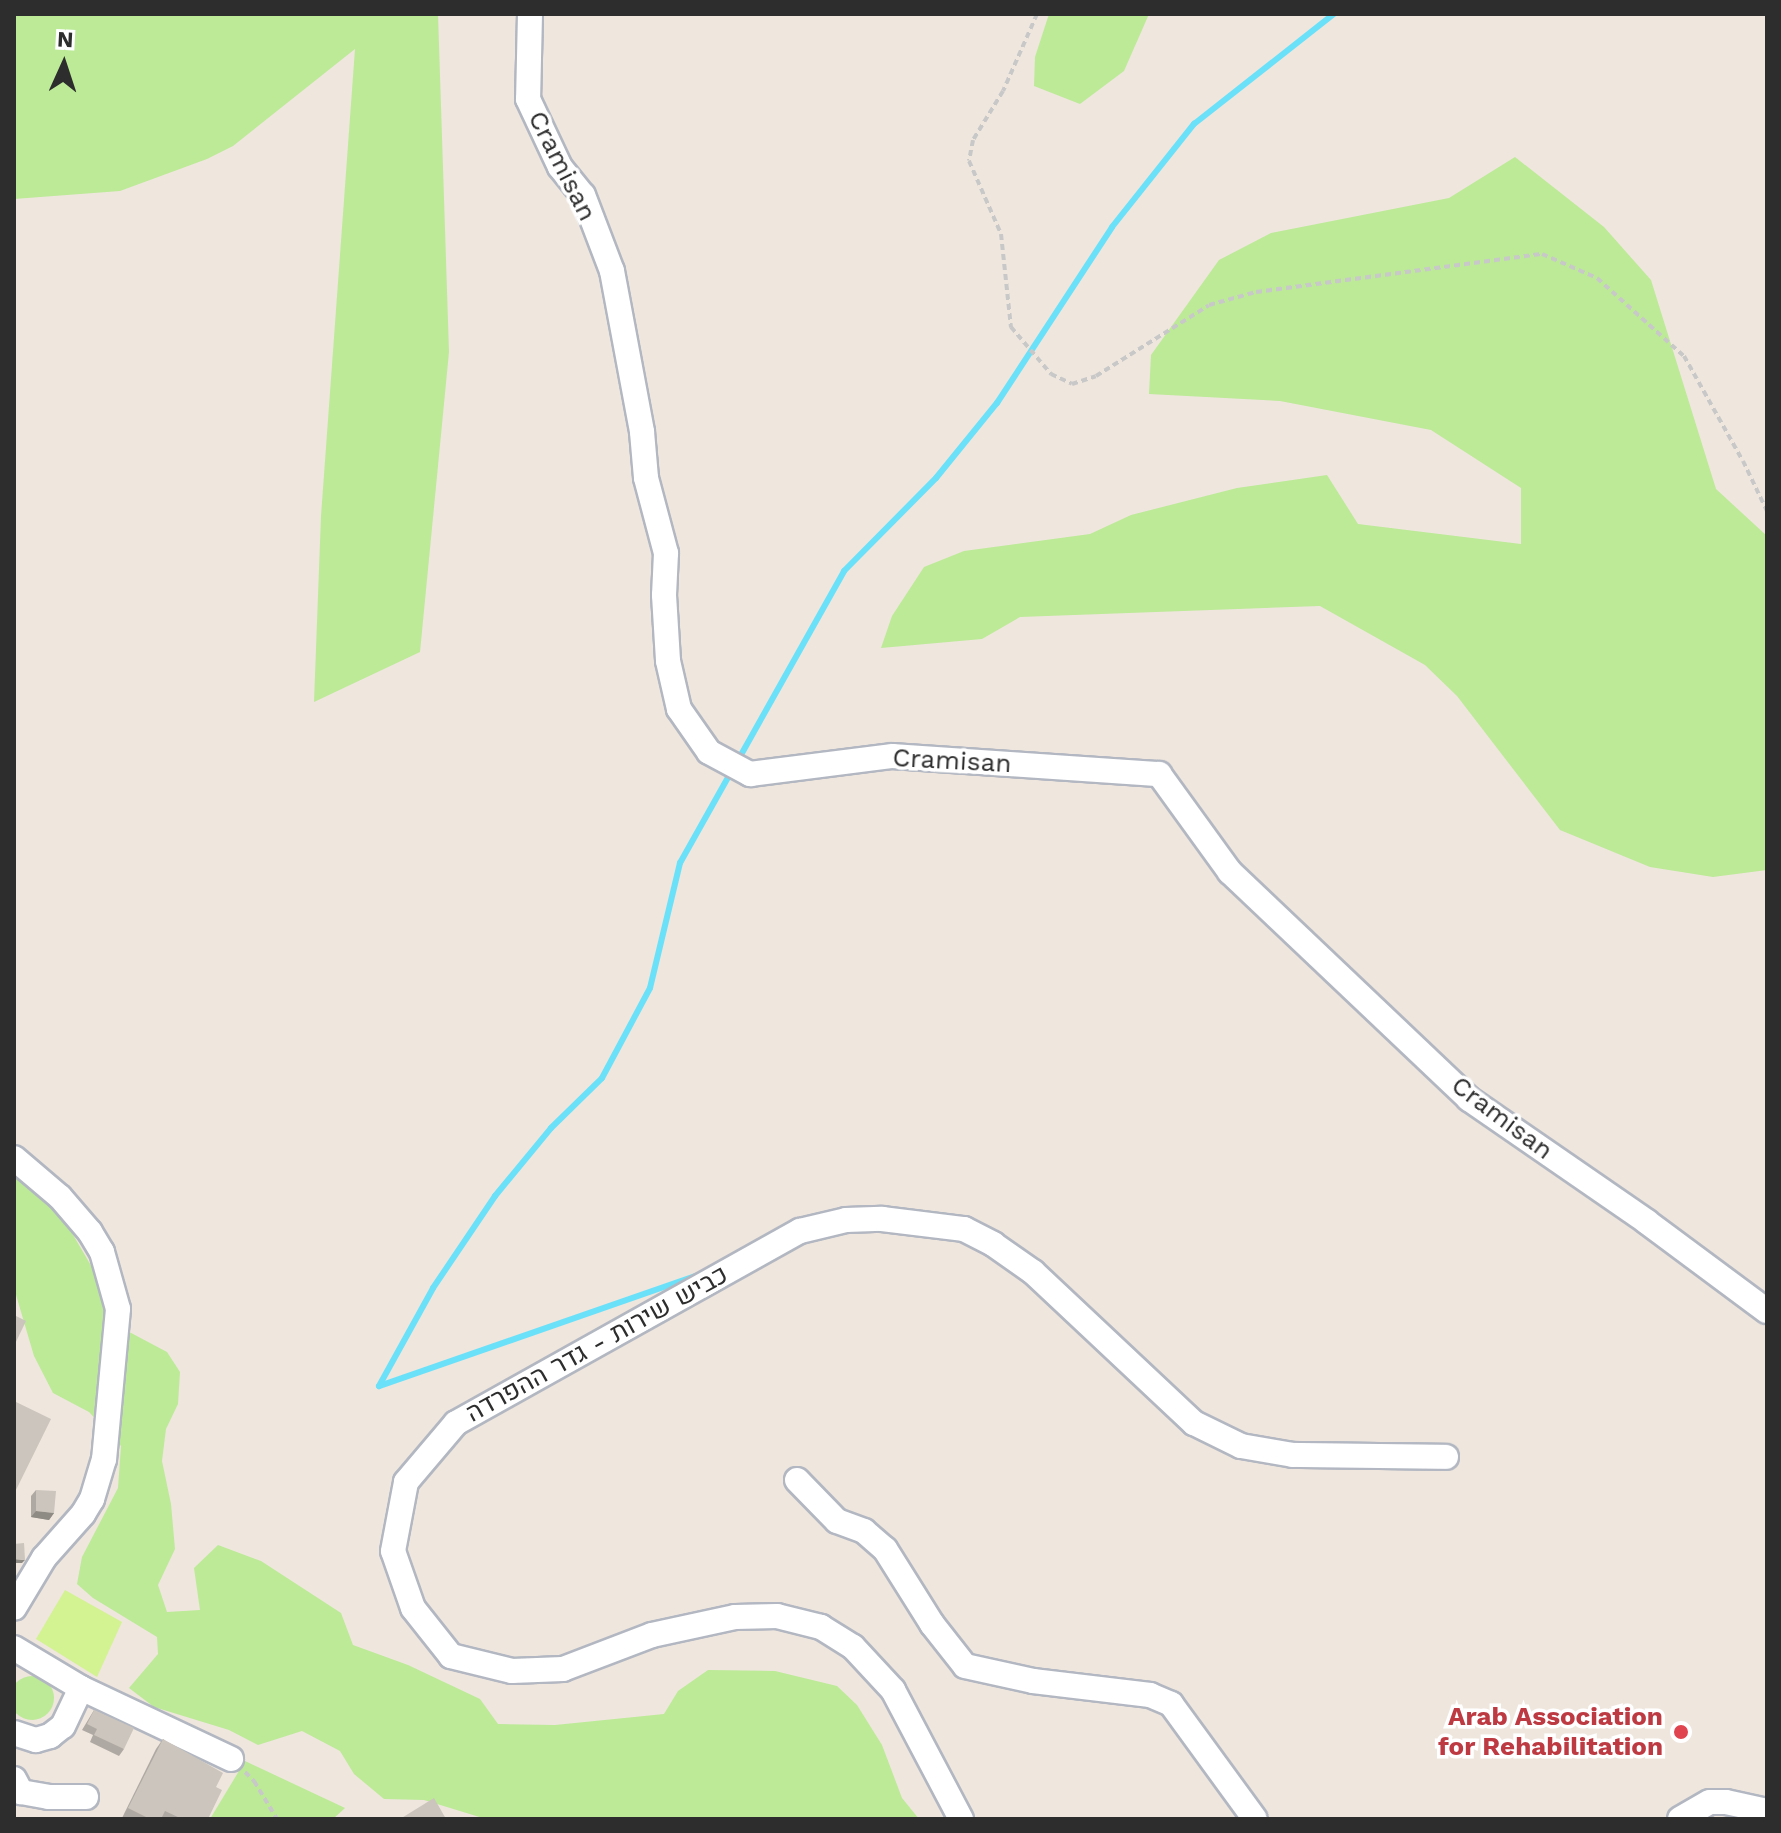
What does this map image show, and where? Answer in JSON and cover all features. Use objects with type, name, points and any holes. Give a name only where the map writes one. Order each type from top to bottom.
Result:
[{"type":"street","name":"Cramisan","points":[[530,14],[528,99],[560,167],[583,195],[612,271],[642,432],[646,478],[666,553],[664,595],[668,661],[679,709],[709,752],[750,774],[893,756],[1159,774],[1230,872],[1469,1099],[1647,1222],[1767,1311]]},
{"type":"street","points":[[14,1158],[60,1197],[102,1252],[118,1309],[104,1459],[92,1499],[83,1514],[44,1558],[14,1608]]},
{"type":"street","name":"כביש שירות - גדר ההפרדה","points":[[961,1819],[893,1690],[853,1647],[821,1627],[777,1616],[735,1617],[652,1635],[563,1669],[512,1671],[451,1656],[413,1608],[393,1551],[406,1482],[456,1423],[499,1397],[800,1231],[846,1220],[870,1219],[915,1221],[964,1229],[993,1244],[1033,1272],[1194,1423],[1241,1446],[1293,1455],[1446,1457]]},
{"type":"street","points":[[797,1480],[837,1521],[864,1531],[885,1549],[932,1624],[965,1666],[1033,1681],[1150,1695],[1171,1704],[1255,1819]]},
{"type":"street","points":[[14,1648],[81,1688],[231,1759]]},
{"type":"street","points":[[14,1733],[36,1740],[50,1736],[63,1726],[81,1688]]},
{"type":"street","points":[[14,1779],[21,1792],[49,1797],[86,1797]]},
{"type":"street","points":[[1680,1819],[1710,1802],[1726,1802],[1767,1811]]},
{"type":"path","points":[[1037,14],[1003,91],[973,140],[969,161],[1001,234],[1011,327],[1051,374],[1072,384],[1096,376],[1209,305],[1256,292],[1542,254],[1597,278],[1684,356],[1743,461],[1767,511]]},
{"type":"path","points":[[231,1759],[254,1781],[277,1819]]},
{"type":"green space","points":[[14,14],[438,14],[449,352],[420,652],[314,702],[321,516],[355,49],[233,146],[207,159],[120,191],[14,199]]},
{"type":"green space","points":[[1049,14],[1149,14],[1124,71],[1080,104],[1034,86],[1035,57]]},
{"type":"green space","points":[[1515,157],[1604,227],[1651,280],[1716,489],[1767,536],[1767,870],[1713,877],[1650,867],[1560,830],[1457,696],[1425,665],[1320,606],[1020,617],[982,639],[881,648],[892,616],[924,567],[964,551],[1090,534],[1131,515],[1237,488],[1327,475],[1358,524],[1521,544],[1521,488],[1431,430],[1280,401],[1149,394],[1151,355],[1219,260],[1271,233],[1449,198]]},
{"type":"green space","points":[[14,1171],[65,1221],[107,1293],[116,1325],[167,1352],[180,1372],[178,1404],[166,1429],[162,1461],[171,1504],[175,1549],[158,1585],[167,1612],[200,1610],[194,1568],[218,1545],[261,1561],[341,1613],[353,1645],[408,1665],[480,1699],[498,1724],[555,1725],[664,1714],[678,1691],[708,1670],[775,1671],[837,1686],[857,1705],[882,1745],[902,1798],[919,1819],[486,1819],[424,1800],[384,1799],[354,1774],[340,1751],[302,1731],[258,1745],[229,1730],[154,1707],[129,1688],[158,1654],[157,1637],[93,1598],[77,1584],[82,1557],[118,1488],[121,1446],[89,1412],[53,1393],[34,1356],[14,1288]]},
{"type":"green space","points":[[65,1590],[122,1622],[97,1677],[36,1639]]},
{"type":"green space","points":[[32,1676],[47,1683],[54,1698],[47,1713],[32,1720],[17,1713],[10,1698],[17,1683]]},
{"type":"green space","points":[[245,1761],[345,1808],[333,1819],[210,1819]]},
{"type":"building","points":[[14,1315],[26,1321],[14,1346]]},
{"type":"building","points":[[14,1401],[51,1419],[14,1494],[15,1434]]},
{"type":"building","points":[[36,1490],[56,1491],[54,1513],[36,1511]]},
{"type":"building","points":[[24,1543],[25,1560],[14,1559],[14,1544]]},
{"type":"building","points":[[94,1710],[134,1728],[124,1749],[94,1735],[97,1729],[87,1724]]},
{"type":"building","points":[[163,1739],[223,1773],[216,1787],[222,1790],[208,1819],[182,1819],[165,1811],[161,1819],[150,1819],[128,1808]]},
{"type":"building","points":[[434,1798],[446,1819],[400,1819]]},
{"type":"waterway","points":[[737,762],[844,571],[936,478],[997,403],[1112,227],[1194,124],[1334,14]]},
{"type":"waterway","points":[[701,1274],[379,1386],[433,1288],[495,1196],[551,1128],[602,1078],[650,988],[680,863],[731,772]]},
{"type":"place","name":"Arab Association for Rehabilitation","points":[[1681,1732]]}]
